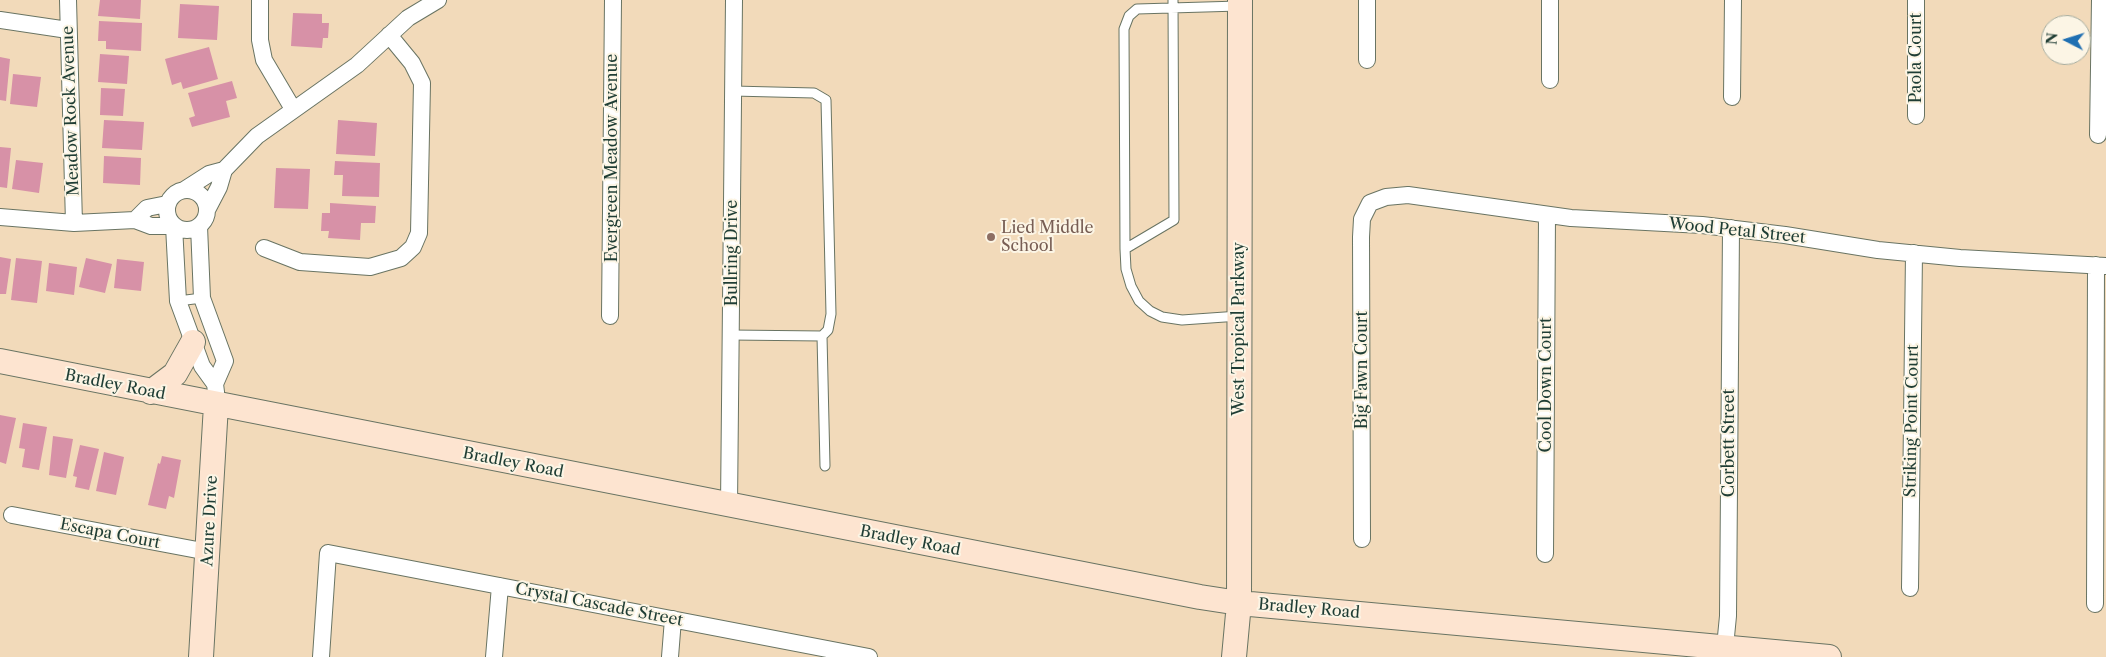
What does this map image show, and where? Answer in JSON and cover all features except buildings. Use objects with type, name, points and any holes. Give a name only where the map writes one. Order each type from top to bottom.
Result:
[{"type":"street","name":"Meadow Rock Avenue","points":[[68,0],[74,223]]},
{"type":"street","points":[[260,0],[260,40],[264,60],[292,109]]},
{"type":"street","points":[[0,217],[74,223],[135,220],[151,226],[174,226],[188,230],[199,226],[206,216],[207,210],[219,187],[224,170],[257,136],[292,109],[356,65],[408,18],[438,0]]},
{"type":"street","name":"Evergreen Meadow Avenue","points":[[610,316],[613,0]]},
{"type":"street","name":"Bullring Drive","points":[[729,506],[734,0]]},
{"type":"street","points":[[1367,0],[1367,60]]},
{"type":"street","points":[[1550,0],[1550,80]]},
{"type":"street","points":[[1732,96],[1733,0]]},
{"type":"street","name":"Paola Court","points":[[1916,0],[1916,116]]},
{"type":"street","points":[[2098,135],[2100,0]]},
{"type":"street","name":"West Tropical Parkway","points":[[1234,657],[1239,603],[1240,3]]},
{"type":"street","points":[[0,20],[68,30]]},
{"type":"street","points":[[264,248],[300,262],[370,266],[401,258],[413,247],[420,233],[422,84],[412,63],[389,35]]},
{"type":"street","points":[[216,395],[202,366],[178,301],[174,226],[168,217],[167,204],[174,194],[209,174],[224,170]]},
{"type":"street","points":[[184,190],[200,195],[207,210]]},
{"type":"street","name":"Wood Petal Street","points":[[1370,203],[1386,197],[1408,195],[1547,216],[1731,228],[1914,253],[2101,265]]},
{"type":"street","name":"Big Fawn Court","points":[[1362,539],[1361,237],[1362,219],[1370,203]]},
{"type":"street","points":[[135,220],[147,208],[167,204]]},
{"type":"street","name":"Cool Down Court","points":[[1545,554],[1547,216]]},
{"type":"street","name":"Azure Drive","points":[[199,226],[202,298],[225,361],[216,395],[208,552],[200,657]]},
{"type":"street","name":"Corbett Street","points":[[1724,652],[1728,616],[1731,228]]},
{"type":"street","name":"Striking Point Court","points":[[1910,588],[1914,253]]},
{"type":"street","points":[[2095,604],[2101,265]]},
{"type":"street","points":[[151,392],[175,374],[193,342]]},
{"type":"street","name":"Bradley Road","points":[[0,361],[151,392],[216,395],[729,506],[1239,603],[1724,652],[1829,657]]},
{"type":"street","name":"Escapa Court","points":[[12,514],[208,552]]},
{"type":"street","name":"Crystal Cascade Street","points":[[321,657],[328,552],[847,655],[869,657]]},
{"type":"street","points":[[494,657],[500,586]]},
{"type":"street","points":[[670,657],[673,619]]},
{"type":"lane","points":[[1240,3],[1173,4],[1137,9],[1129,16],[1124,29],[1125,249],[1126,270],[1131,286],[1138,301],[1150,311],[1162,317],[1182,320],[1240,316]]},
{"type":"lane","points":[[1125,249],[1174,220],[1173,4]]},
{"type":"lane","points":[[731,335],[822,336],[828,330],[831,314],[826,100],[814,93],[733,91]]},
{"type":"lane","points":[[178,301],[202,298]]},
{"type":"lane","points":[[822,336],[825,466]]},
{"type":"place","name":"Lied Middle School","points":[[991,237]]}]
